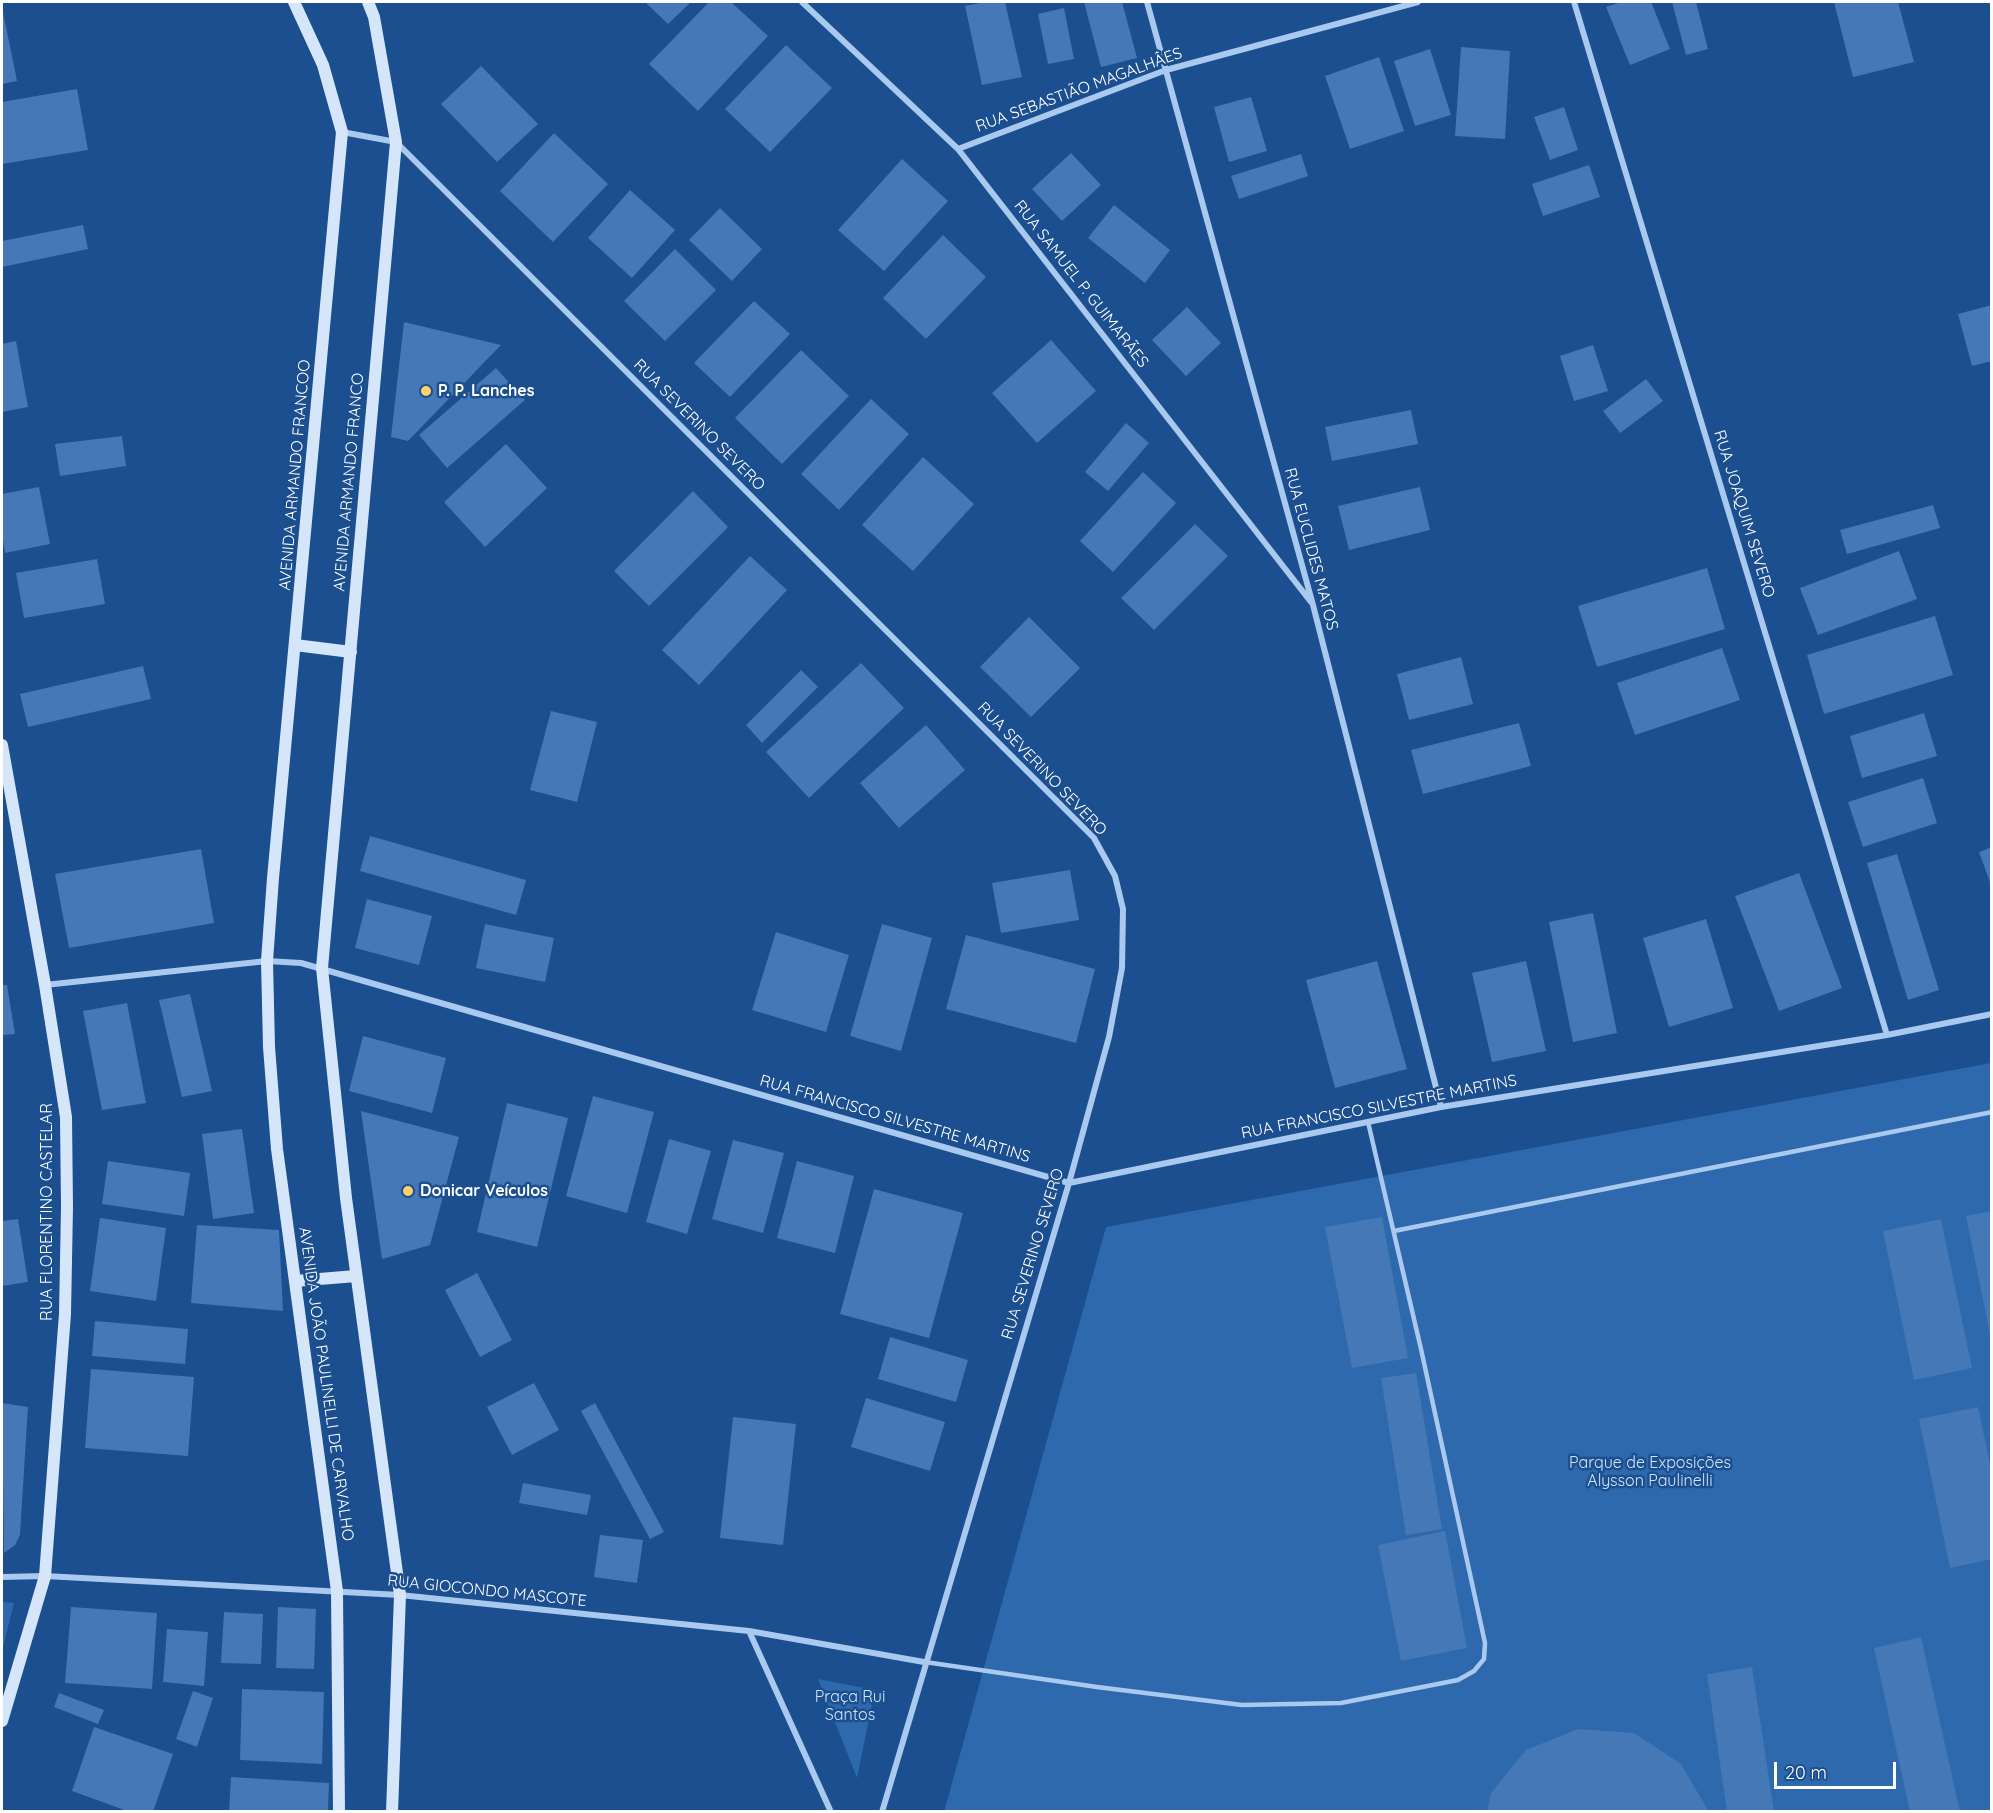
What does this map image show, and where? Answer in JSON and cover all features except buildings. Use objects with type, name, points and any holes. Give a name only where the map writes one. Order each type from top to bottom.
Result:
[{"type":"street","name":"AVENIDA ARMANDO FRANCOO","points":[[267,961],[342,132],[323,65],[294,2]]},
{"type":"street","name":"AVENIDA ARMANDO FRANCO","points":[[322,968],[396,142],[374,17],[368,2]]},
{"type":"street","name":"RUA SAMUEL P. GUIMARÃES","points":[[802,2],[958,148],[1313,605]]},
{"type":"street","name":"RUA EUCLIDES MATOS","points":[[1147,2],[1313,605],[1441,1107]]},
{"type":"street","name":"RUA SEBASTIÃO MAGALHÂES","points":[[958,148],[1166,70],[1418,2]]},
{"type":"street","name":"RUA JOAQUIM SEVERO","points":[[1574,2],[1887,1035]]},
{"type":"street","points":[[342,132],[396,142]]},
{"type":"street","name":"RUA SEVERINO SEVERO","points":[[396,142],[1094,838],[1115,876],[1123,909],[1122,968],[1109,1037],[1069,1183],[924,1662],[882,1812]]},
{"type":"street","points":[[295,645],[351,652]]},
{"type":"street","name":"RUA FLORENTINO CASTELAR","points":[[2,745],[66,1117],[67,1207],[65,1314],[45,1576],[2,1721]]},
{"type":"street","name":"RUA FRANCISCO SILVESTRE MARTINS","points":[[45,985],[267,961],[302,963],[1069,1183],[1441,1107],[1887,1035],[1992,1014]]},
{"type":"street","name":"AVENIDA JOÃO PAULINELLI DE CARVALHO","points":[[267,961],[269,1047],[277,1149],[337,1591],[339,1812]]},
{"type":"street","points":[[322,968],[329,1058],[356,1276],[400,1595],[392,1812]]},
{"type":"street","points":[[295,1281],[356,1276]]},
{"type":"street","name":"RUA GIOCONDO MASCOTE","points":[[2,1577],[45,1576],[400,1595],[749,1631],[924,1662]]},
{"type":"street","points":[[749,1631],[831,1812]]},
{"type":"lane","points":[[1394,1231],[1992,1112]]},
{"type":"lane","points":[[924,1662],[1242,1705],[1341,1703],[1458,1680],[1474,1671],[1484,1659],[1485,1642],[1368,1122]]},
{"type":"green space","name":"Parque de Exposições Alysson Paulinelli","points":[[1991,1063],[1991,1811],[944,1812],[1106,1227]]},
{"type":"green space","points":[[2,1602],[14,1603],[2,1651]]},
{"type":"green space","name":"Praça Rui Santos","points":[[818,1679],[875,1690],[857,1778]]},
{"type":"place","name":"P. P. Lanches","points":[[426,391]]},
{"type":"place","name":"Donicar Veículos","points":[[408,1191]]}]
